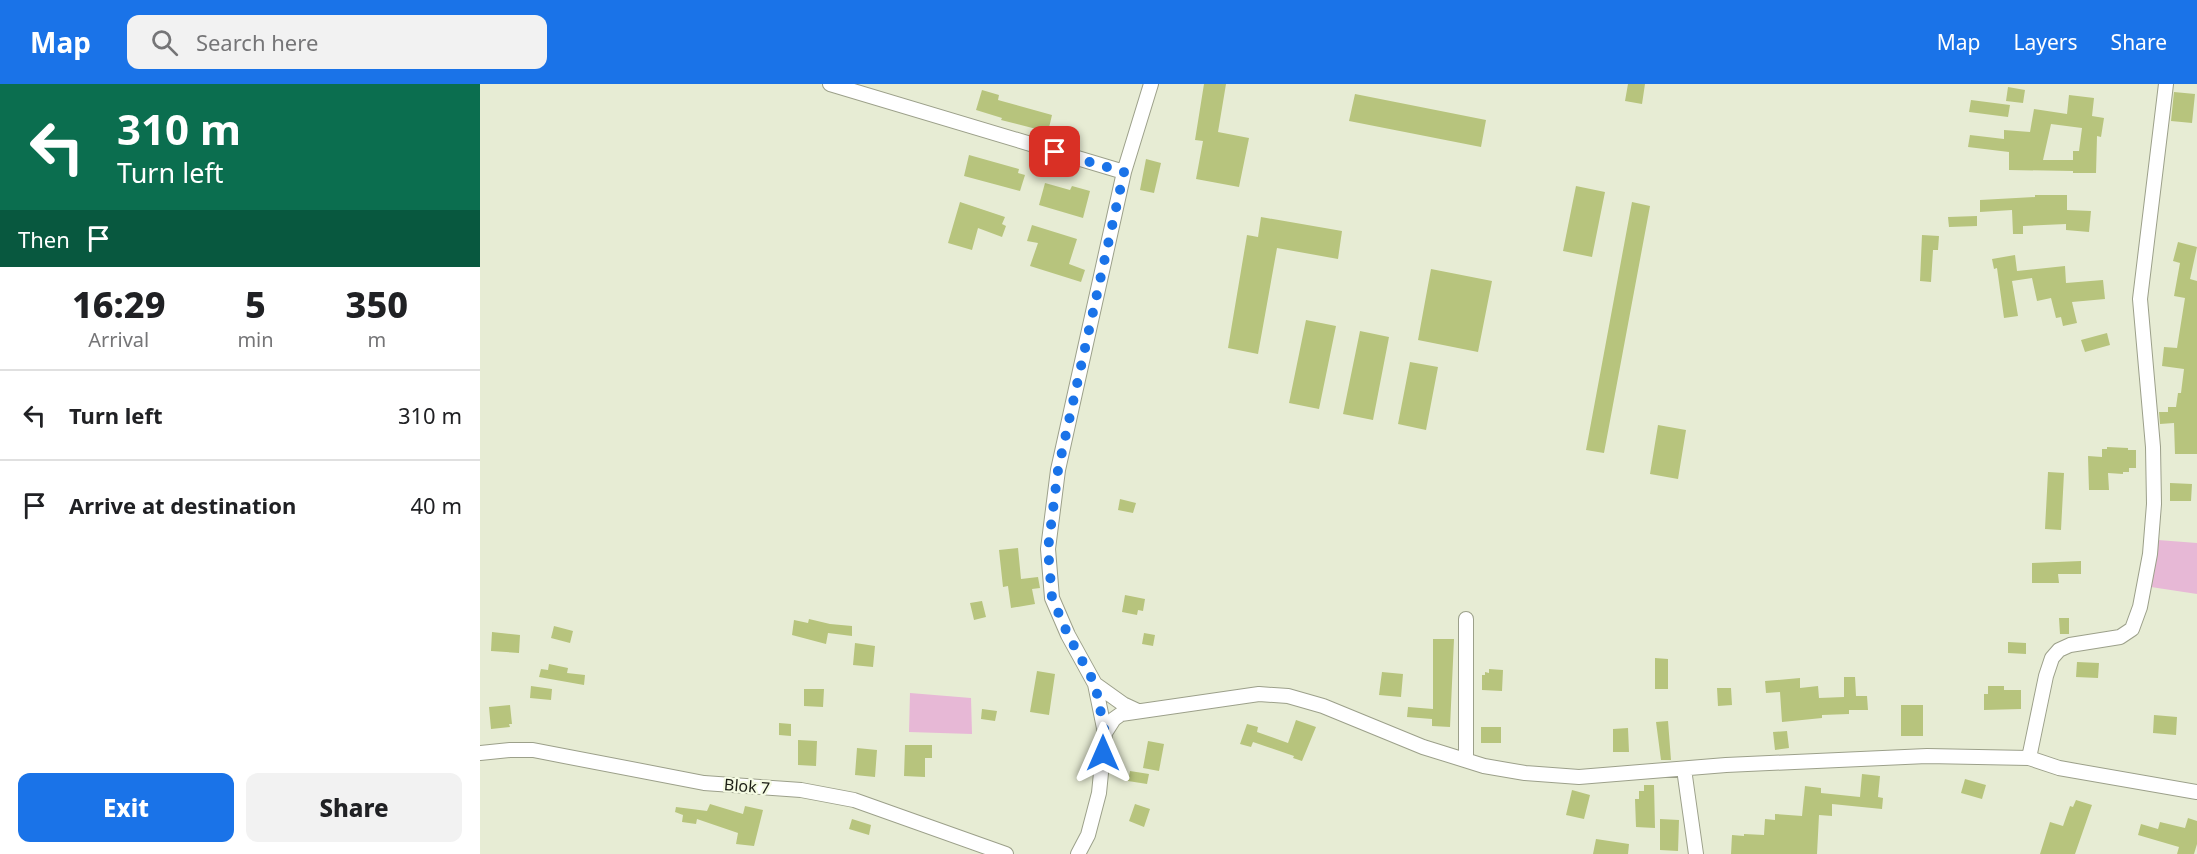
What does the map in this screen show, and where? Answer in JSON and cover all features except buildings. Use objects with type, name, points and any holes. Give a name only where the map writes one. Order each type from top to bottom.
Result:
[{"type":"street","points":[[830,84],[1124,172]]},
{"type":"street","points":[[1078,854],[1088,835],[1099,793],[1105,733],[1095,684],[1068,635],[1052,598],[1048,549],[1058,470],[1124,172],[1151,84]]},
{"type":"street","points":[[2029,758],[2046,676],[2052,658],[2059,650],[2070,645],[2120,637],[2132,629],[2140,607],[2150,554],[2154,504],[2153,447],[2140,299],[2166,84]]},
{"type":"street","points":[[1466,619],[1466,760]]},
{"type":"street","points":[[1095,684],[1123,704],[1138,711]]},
{"type":"street","points":[[1105,733],[1114,719],[1121,714],[1259,694],[1288,696],[1323,706],[1424,747],[1484,766],[1525,774],[1579,777],[1726,765],[1928,756],[2029,758],[2059,768],[2197,792]]},
{"type":"street","name":"Blok 7","points":[[480,753],[533,750],[704,783],[829,794],[854,800],[1006,854]]},
{"type":"street","points":[[1684,769],[1696,854]]},
{"type":"shaded area","points":[[2158,540],[2197,543],[2197,594],[2151,587]]},
{"type":"shaded area","points":[[910,693],[971,698],[972,734],[909,732]]},
{"type":"route","points":[[1055,152],[1124,172],[1058,470],[1048,549],[1052,598],[1068,635],[1095,684],[1105,733],[1103,753]]}]
